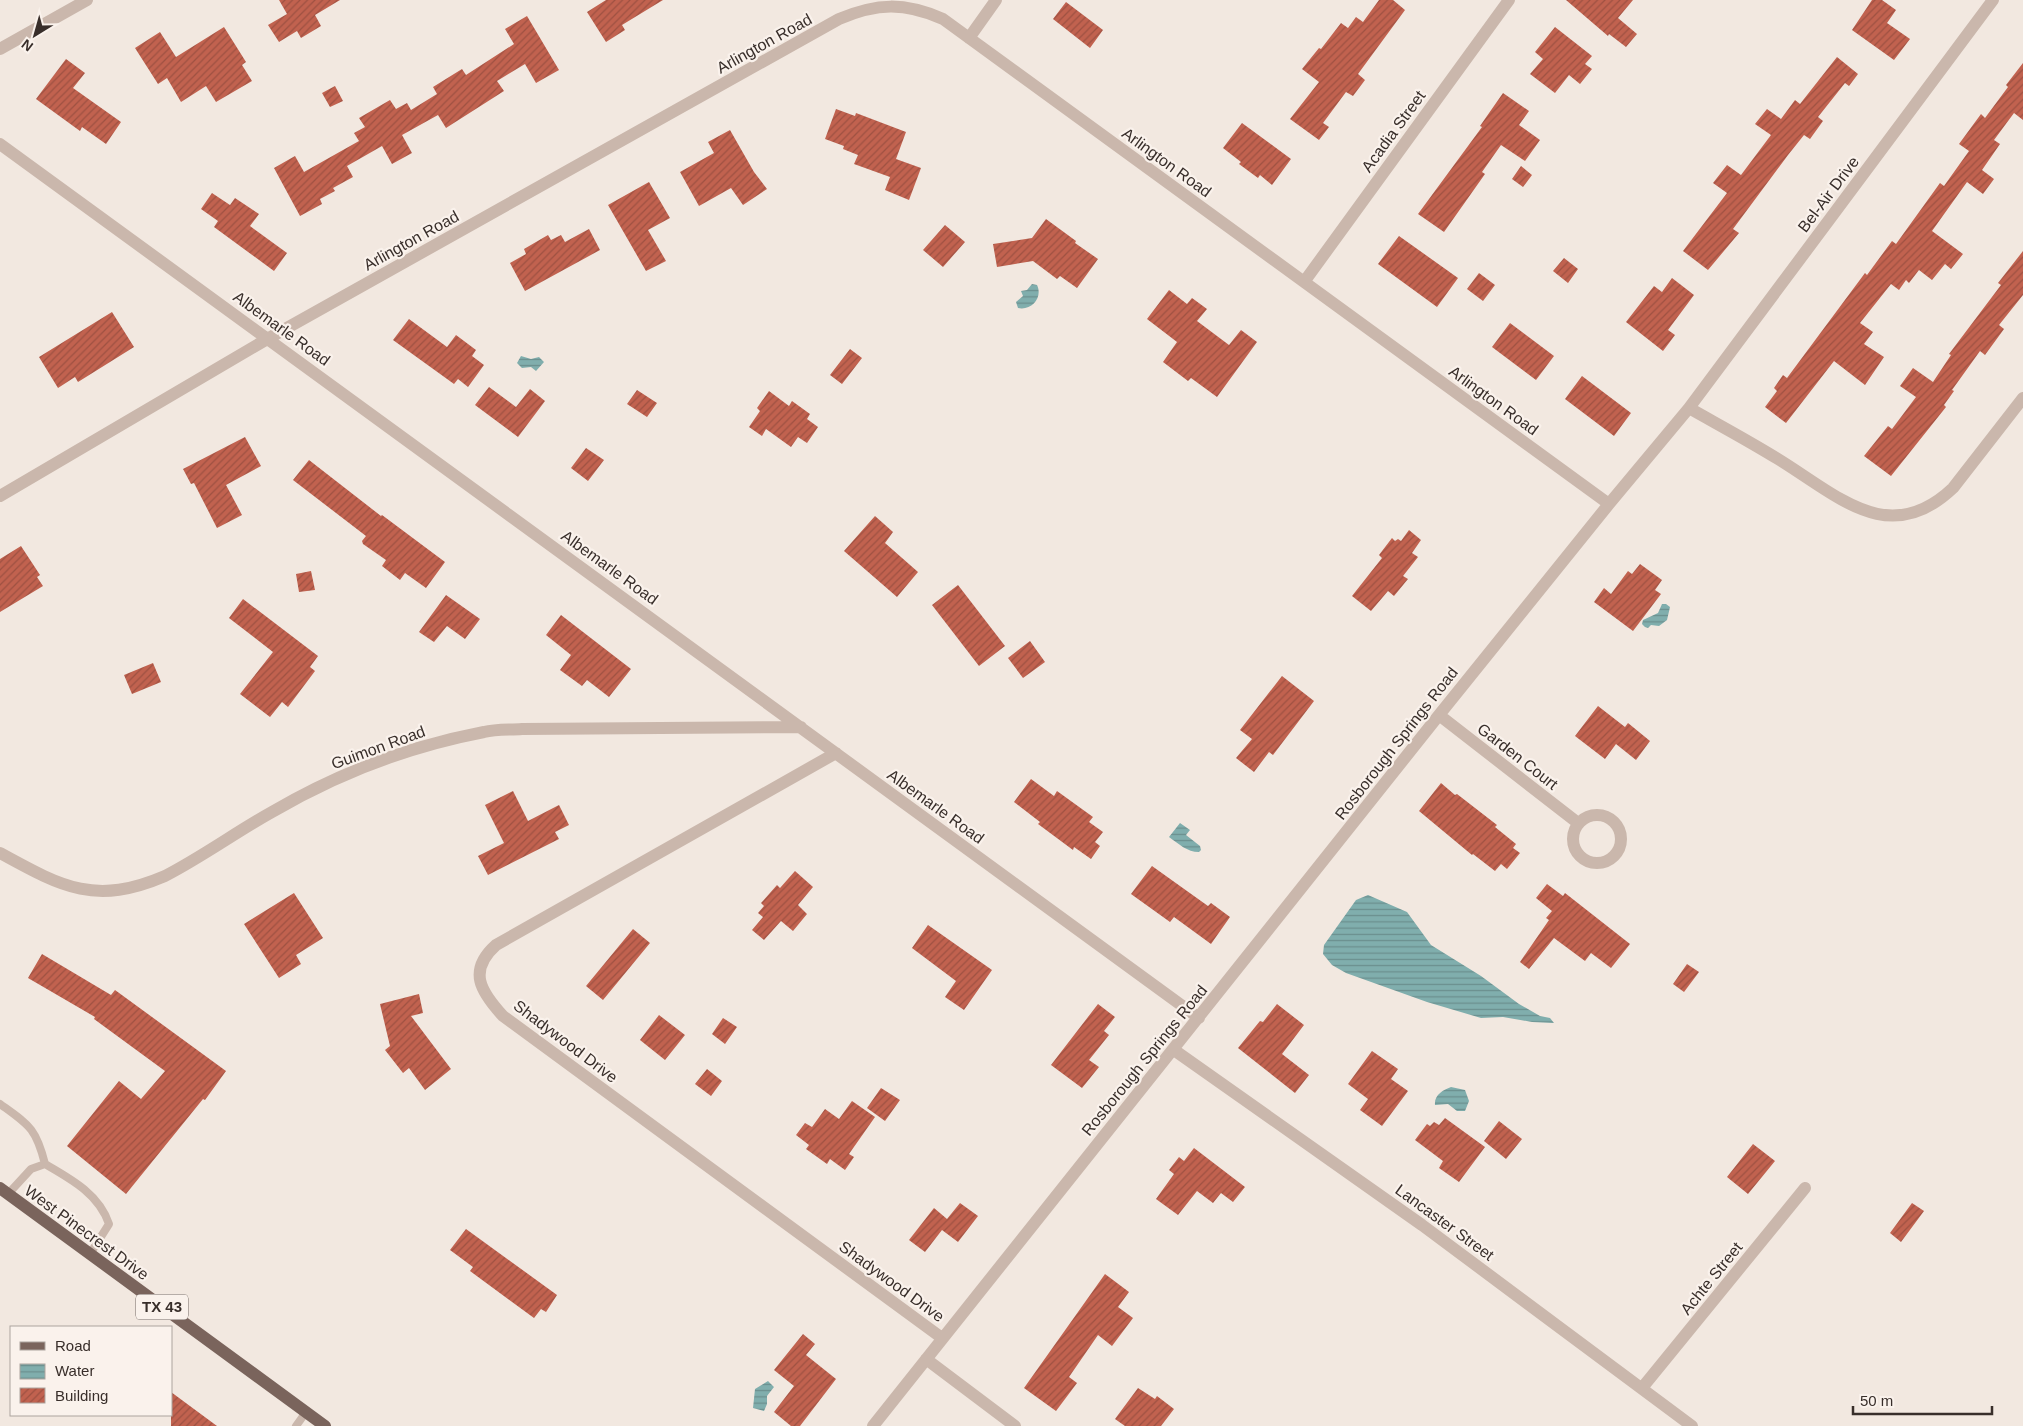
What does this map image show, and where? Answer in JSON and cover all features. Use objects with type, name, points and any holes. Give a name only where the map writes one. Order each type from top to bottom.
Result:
[{"type":"main road","name":"West Pinecrest Drive","points":[[4,1191],[325,1426]]},
{"type":"street","points":[[0,49],[87,0]]},
{"type":"street","points":[[969,38],[996,0]]},
{"type":"street","name":"Acadia Street","points":[[1304,282],[1509,0]]},
{"type":"street","name":"Bel-Air Drive","points":[[1689,408],[1994,0]]},
{"type":"street","name":"Arlington Road","points":[[0,496],[268,338],[839,19],[877,6],[894,6],[927,12],[943,19],[1609,504]]},
{"type":"street","name":"Albemarle Road","points":[[0,144],[1199,1018]]},
{"type":"street","points":[[1689,408],[1778,459],[1849,505],[1875,514],[1898,516],[1927,509],[1953,488],[2023,398]]},
{"type":"street","name":"Rosborough Springs Road","points":[[873,1426],[1439,715],[1689,408]]},
{"type":"street","name":"Garden Court","points":[[1439,715],[1578,823]]},
{"type":"street","name":"Guimon Road","points":[[0,853],[37,874],[60,884],[79,890],[112,892],[148,884],[165,876],[272,812],[335,779],[443,741],[486,731],[522,729],[801,727]]},
{"type":"street","name":"Shadywood Drive","points":[[836,753],[496,945],[487,953],[481,965],[479,976],[483,991],[503,1016],[942,1338]]},
{"type":"street","name":"Lancaster Street","points":[[1174,1050],[1422,1225],[1692,1426]]},
{"type":"street","name":"Achte Street","points":[[1642,1388],[1805,1188]]},
{"type":"street","points":[[926,1359],[1016,1426]]},
{"type":"lane","points":[[0,1104],[28,1125],[40,1141],[45,1164],[94,1197],[105,1212],[109,1224],[90,1254]]},
{"type":"lane","points":[[4,1191],[30,1169],[45,1164]]},
{"type":"lane","points":[[296,1426],[306,1412]]},
{"type":"water","points":[[1032,284],[1037,285],[1039,294],[1035,302],[1028,307],[1018,308],[1016,302],[1023,296],[1021,291],[1027,290]]},
{"type":"water","points":[[521,356],[531,359],[539,357],[544,362],[536,371],[531,367],[522,368],[517,363]]},
{"type":"water","points":[[1662,604],[1670,607],[1667,620],[1659,626],[1651,625],[1648,628],[1645,627],[1642,624],[1643,620],[1658,613]]},
{"type":"water","points":[[1180,823],[1190,830],[1186,835],[1200,846],[1201,850],[1199,852],[1187,849],[1169,837]]},
{"type":"water","points":[[1368,895],[1407,912],[1431,945],[1481,976],[1519,1004],[1540,1016],[1550,1018],[1554,1023],[1532,1022],[1503,1017],[1481,1018],[1427,1002],[1346,973],[1332,965],[1323,954],[1324,945],[1356,900]]},
{"type":"water","points":[[1451,1087],[1465,1090],[1469,1101],[1465,1111],[1457,1111],[1448,1104],[1435,1105],[1436,1098],[1442,1091]]},
{"type":"water","points":[[768,1381],[774,1387],[767,1396],[767,1404],[764,1411],[753,1408],[755,1389]]},
{"type":"building","points":[[279,0],[340,0],[315,15],[321,26],[301,38],[297,31],[279,42],[268,25],[287,14]]},
{"type":"building","points":[[606,0],[663,0],[622,25],[625,30],[606,42],[587,12]]},
{"type":"building","points":[[1379,0],[1393,0],[1405,10],[1358,74],[1365,80],[1353,96],[1346,92],[1323,123],[1329,127],[1319,140],[1290,119],[1319,82],[1302,69],[1319,48],[1321,49],[1341,23],[1348,28],[1356,17],[1363,22]]},
{"type":"building","points":[[1566,0],[1633,0],[1618,18],[1637,34],[1626,47],[1609,34],[1608,36]]},
{"type":"building","points":[[1872,0],[1882,0],[1896,10],[1887,23],[1910,39],[1894,60],[1852,30]]},
{"type":"building","points":[[1066,2],[1103,30],[1090,48],[1053,19]]},
{"type":"building","points":[[527,16],[559,70],[536,83],[525,64],[497,81],[504,91],[446,128],[438,115],[402,135],[412,153],[392,164],[382,146],[347,166],[353,177],[333,188],[335,191],[320,199],[322,204],[300,216],[274,168],[295,156],[304,172],[359,141],[354,133],[365,127],[359,118],[390,100],[396,109],[407,103],[411,110],[437,94],[433,87],[462,69],[466,75],[514,44],[505,29]]},
{"type":"building","points":[[224,27],[246,62],[242,65],[252,81],[216,102],[206,86],[181,102],[167,78],[158,84],[135,48],[160,32],[176,57]]},
{"type":"building","points":[[1555,27],[1592,56],[1585,64],[1592,69],[1580,84],[1569,75],[1555,93],[1530,74],[1543,59],[1535,52]]},
{"type":"building","points":[[1837,57],[1858,74],[1849,86],[1845,83],[1818,117],[1823,121],[1810,139],[1804,135],[1788,155],[1733,229],[1739,233],[1708,270],[1683,251],[1727,193],[1713,183],[1727,165],[1741,175],[1771,135],[1755,124],[1767,109],[1781,119],[1795,100],[1800,104]]},
{"type":"building","points":[[66,59],[85,73],[73,88],[121,122],[106,144],[82,127],[80,131],[36,99]]},
{"type":"building","points":[[2023,63],[2023,120],[2014,113],[1994,140],[2000,144],[1982,170],[1994,179],[1983,194],[1967,182],[1932,231],[1963,254],[1951,269],[1945,264],[1932,280],[1919,270],[1909,283],[1906,280],[1899,290],[1891,284],[1860,323],[1873,332],[1864,344],[1884,357],[1865,385],[1834,361],[1786,423],[1765,407],[1777,391],[1774,388],[1783,375],[1787,378],[1865,273],[1867,275],[1892,241],[1896,244],[1940,183],[1944,186],[1969,151],[1959,144],[1981,114],[1985,118]]},
{"type":"building","points":[[335,86],[343,101],[330,107],[322,93]]},
{"type":"building","points":[[1503,93],[1529,111],[1519,125],[1540,140],[1525,161],[1501,145],[1482,172],[1485,174],[1444,232],[1418,214],[1482,127],[1480,126]]},
{"type":"building","points":[[836,109],[855,116],[856,113],[906,132],[896,159],[921,168],[909,200],[885,190],[890,177],[854,164],[858,155],[843,149],[844,146],[825,139]]},
{"type":"building","points":[[1242,123],[1291,159],[1272,185],[1260,175],[1258,178],[1239,164],[1241,162],[1223,148]]},
{"type":"building","points":[[730,130],[754,172],[767,189],[743,205],[731,188],[699,206],[680,172],[714,153],[708,142]]},
{"type":"building","points":[[1521,166],[1532,175],[1523,187],[1512,179]]},
{"type":"building","points":[[649,182],[670,218],[648,230],[666,261],[646,271],[608,205]]},
{"type":"building","points":[[212,193],[230,205],[235,198],[259,214],[250,226],[287,253],[274,271],[214,227],[218,221],[201,209]]},
{"type":"building","points":[[1046,219],[1098,259],[1077,288],[1060,276],[1057,279],[1033,261],[997,267],[993,244],[1032,238]]},
{"type":"building","points":[[945,225],[965,242],[943,267],[923,250]]},
{"type":"building","points":[[589,229],[600,250],[525,291],[510,263],[526,254],[524,249],[548,235],[551,240],[561,235],[565,242]]},
{"type":"building","points":[[1399,236],[1458,278],[1437,307],[1378,264]]},
{"type":"building","points":[[2023,251],[2023,295],[1999,325],[2004,329],[1985,355],[1980,351],[1952,390],[1954,391],[1944,405],[1946,407],[1891,476],[1864,456],[1888,426],[1892,429],[1916,397],[1900,386],[1913,368],[1933,382],[1951,355],[1949,354],[2001,285],[1998,283]]},
{"type":"building","points":[[1564,258],[1578,269],[1568,283],[1553,271]]},
{"type":"building","points":[[1479,273],[1495,285],[1483,301],[1467,289]]},
{"type":"building","points":[[1672,278],[1694,295],[1668,330],[1675,335],[1663,351],[1626,322],[1654,286],[1662,292]]},
{"type":"building","points":[[1169,290],[1187,304],[1192,298],[1207,309],[1197,321],[1229,345],[1241,330],[1257,342],[1217,397],[1191,378],[1188,381],[1163,362],[1177,342],[1147,319]]},
{"type":"building","points":[[112,312],[134,347],[78,382],[75,377],[58,388],[39,357]]},
{"type":"building","points":[[409,319],[447,347],[456,335],[476,350],[472,356],[484,365],[468,387],[458,379],[454,384],[393,340]]},
{"type":"building","points":[[1510,323],[1554,356],[1536,380],[1492,347]]},
{"type":"building","points":[[850,349],[862,358],[842,384],[830,375]]},
{"type":"building","points":[[1582,376],[1631,413],[1614,436],[1565,399]]},
{"type":"building","points":[[489,387],[516,407],[530,389],[545,401],[518,437],[475,405]]},
{"type":"building","points":[[637,390],[657,403],[647,417],[627,404]]},
{"type":"building","points":[[769,391],[789,406],[792,401],[810,414],[807,419],[818,427],[807,443],[798,437],[791,447],[766,429],[762,436],[749,427],[760,411],[757,408]]},
{"type":"building","points":[[245,437],[261,466],[226,485],[242,515],[217,528],[194,483],[191,484],[183,469]]},
{"type":"building","points":[[586,448],[604,460],[588,481],[571,468]]},
{"type":"building","points":[[309,460],[381,516],[445,562],[426,588],[405,573],[400,580],[382,566],[386,560],[363,544],[362,541],[366,536],[293,480]]},
{"type":"building","points":[[875,516],[893,532],[885,543],[918,572],[897,597],[844,551]]},
{"type":"building","points":[[1409,530],[1421,540],[1412,553],[1418,557],[1403,576],[1408,579],[1394,596],[1388,591],[1371,611],[1352,596],[1382,558],[1379,555],[1392,538],[1395,541],[1398,539],[1401,541]]},
{"type":"building","points":[[21,546],[40,575],[37,577],[43,586],[0,612],[0,559]]},
{"type":"building","points":[[1640,564],[1662,580],[1655,590],[1661,594],[1633,631],[1594,602],[1604,588],[1611,594],[1628,571],[1632,574]]},
{"type":"building","points":[[311,571],[315,590],[299,592],[296,574]]},
{"type":"building","points":[[958,585],[1005,646],[979,666],[932,605]]},
{"type":"building","points":[[446,595],[480,619],[465,639],[447,626],[434,642],[419,632]]},
{"type":"building","points":[[243,599],[318,656],[310,667],[315,671],[288,707],[282,702],[270,717],[240,694],[273,652],[229,618]]},
{"type":"building","points":[[561,615],[631,669],[609,697],[587,680],[582,686],[560,670],[571,655],[546,635]]},
{"type":"building","points":[[1030,641],[1045,662],[1023,678],[1008,658]]},
{"type":"building","points":[[153,663],[161,682],[132,694],[124,675]]},
{"type":"building","points":[[1282,676],[1314,701],[1273,755],[1269,752],[1254,772],[1236,758],[1252,739],[1240,730]]},
{"type":"building","points":[[1598,706],[1625,727],[1628,723],[1650,741],[1636,760],[1616,744],[1605,759],[1575,736]]},
{"type":"building","points":[[1031,779],[1054,796],[1057,791],[1093,817],[1089,822],[1103,832],[1095,842],[1100,846],[1091,859],[1074,847],[1073,850],[1038,824],[1040,822],[1014,802]]},
{"type":"building","points":[[1441,783],[1497,825],[1495,827],[1516,844],[1513,848],[1520,853],[1507,869],[1501,864],[1495,871],[1472,855],[1419,811]]},
{"type":"building","points":[[513,791],[528,821],[559,805],[569,825],[555,832],[559,839],[488,875],[478,856],[504,843],[485,805]]},
{"type":"building","points":[[1152,866],[1208,906],[1211,903],[1230,917],[1211,944],[1174,917],[1170,922],[1131,894]]},
{"type":"building","points":[[795,871],[813,887],[798,905],[807,914],[793,931],[781,921],[764,940],[752,930],[763,917],[758,913],[764,906],[761,903],[777,885],[780,888]]},
{"type":"building","points":[[1547,884],[1563,896],[1565,893],[1630,944],[1611,968],[1591,953],[1585,961],[1554,938],[1529,969],[1520,962],[1549,920],[1546,918],[1552,911],[1536,898]]},
{"type":"building","points":[[294,893],[323,938],[296,955],[301,964],[279,978],[244,924]]},
{"type":"building","points":[[928,925],[992,970],[964,1010],[945,997],[956,981],[912,948]]},
{"type":"building","points":[[633,929],[650,943],[603,1000],[586,986]]},
{"type":"building","points":[[42,954],[111,995],[115,990],[226,1071],[205,1100],[203,1099],[126,1194],[67,1146],[119,1081],[141,1099],[165,1071],[94,1019],[95,1017],[28,978]]},
{"type":"building","points":[[1687,964],[1699,972],[1684,992],[1673,984]]},
{"type":"building","points":[[419,994],[423,1013],[411,1016],[451,1069],[425,1090],[409,1068],[403,1073],[385,1050],[390,1046],[380,1004]]},
{"type":"building","points":[[1098,1004],[1115,1017],[1104,1031],[1109,1035],[1089,1060],[1099,1067],[1082,1088],[1051,1065]]},
{"type":"building","points":[[1277,1004],[1304,1025],[1282,1054],[1309,1075],[1295,1093],[1238,1048]]},
{"type":"building","points":[[659,1015],[685,1035],[665,1060],[640,1040]]},
{"type":"building","points":[[723,1018],[737,1027],[725,1044],[712,1034]]},
{"type":"building","points":[[1372,1051],[1398,1069],[1391,1079],[1408,1091],[1382,1126],[1360,1110],[1368,1099],[1348,1084]]},
{"type":"building","points":[[707,1069],[722,1081],[711,1096],[695,1084]]},
{"type":"building","points":[[881,1088],[900,1100],[885,1121],[867,1108]]},
{"type":"building","points":[[852,1101],[875,1117],[849,1154],[854,1157],[845,1170],[830,1159],[827,1164],[806,1149],[809,1145],[796,1135],[805,1123],[812,1127],[825,1109],[839,1119]]},
{"type":"building","points":[[1445,1118],[1485,1147],[1459,1182],[1439,1168],[1443,1161],[1415,1140],[1427,1124],[1430,1126],[1434,1122],[1439,1125]]},
{"type":"building","points":[[1499,1121],[1522,1139],[1506,1159],[1484,1141]]},
{"type":"building","points":[[1753,1144],[1775,1161],[1748,1194],[1727,1177]]},
{"type":"building","points":[[1194,1148],[1245,1187],[1233,1202],[1221,1193],[1213,1203],[1197,1191],[1178,1215],[1156,1199],[1174,1174],[1169,1170],[1179,1157],[1184,1161]]},
{"type":"building","points":[[960,1203],[978,1216],[958,1242],[942,1230],[925,1252],[909,1240],[934,1208],[947,1219]]},
{"type":"building","points":[[1912,1203],[1924,1211],[1901,1242],[1890,1233]]},
{"type":"building","points":[[466,1229],[557,1295],[546,1312],[541,1309],[534,1318],[470,1271],[473,1267],[450,1250]]},
{"type":"building","points":[[1105,1274],[1129,1292],[1118,1307],[1133,1318],[1112,1346],[1098,1335],[1069,1377],[1077,1383],[1056,1411],[1024,1388]]},
{"type":"building","points":[[803,1334],[815,1344],[806,1355],[836,1379],[800,1426],[791,1426],[774,1412],[794,1386],[774,1370]]},
{"type":"building","points":[[1138,1388],[1155,1399],[1157,1396],[1174,1409],[1161,1426],[1125,1426],[1115,1419]]},
{"type":"building","points":[[172,1393],[217,1426],[171,1426]]}]
